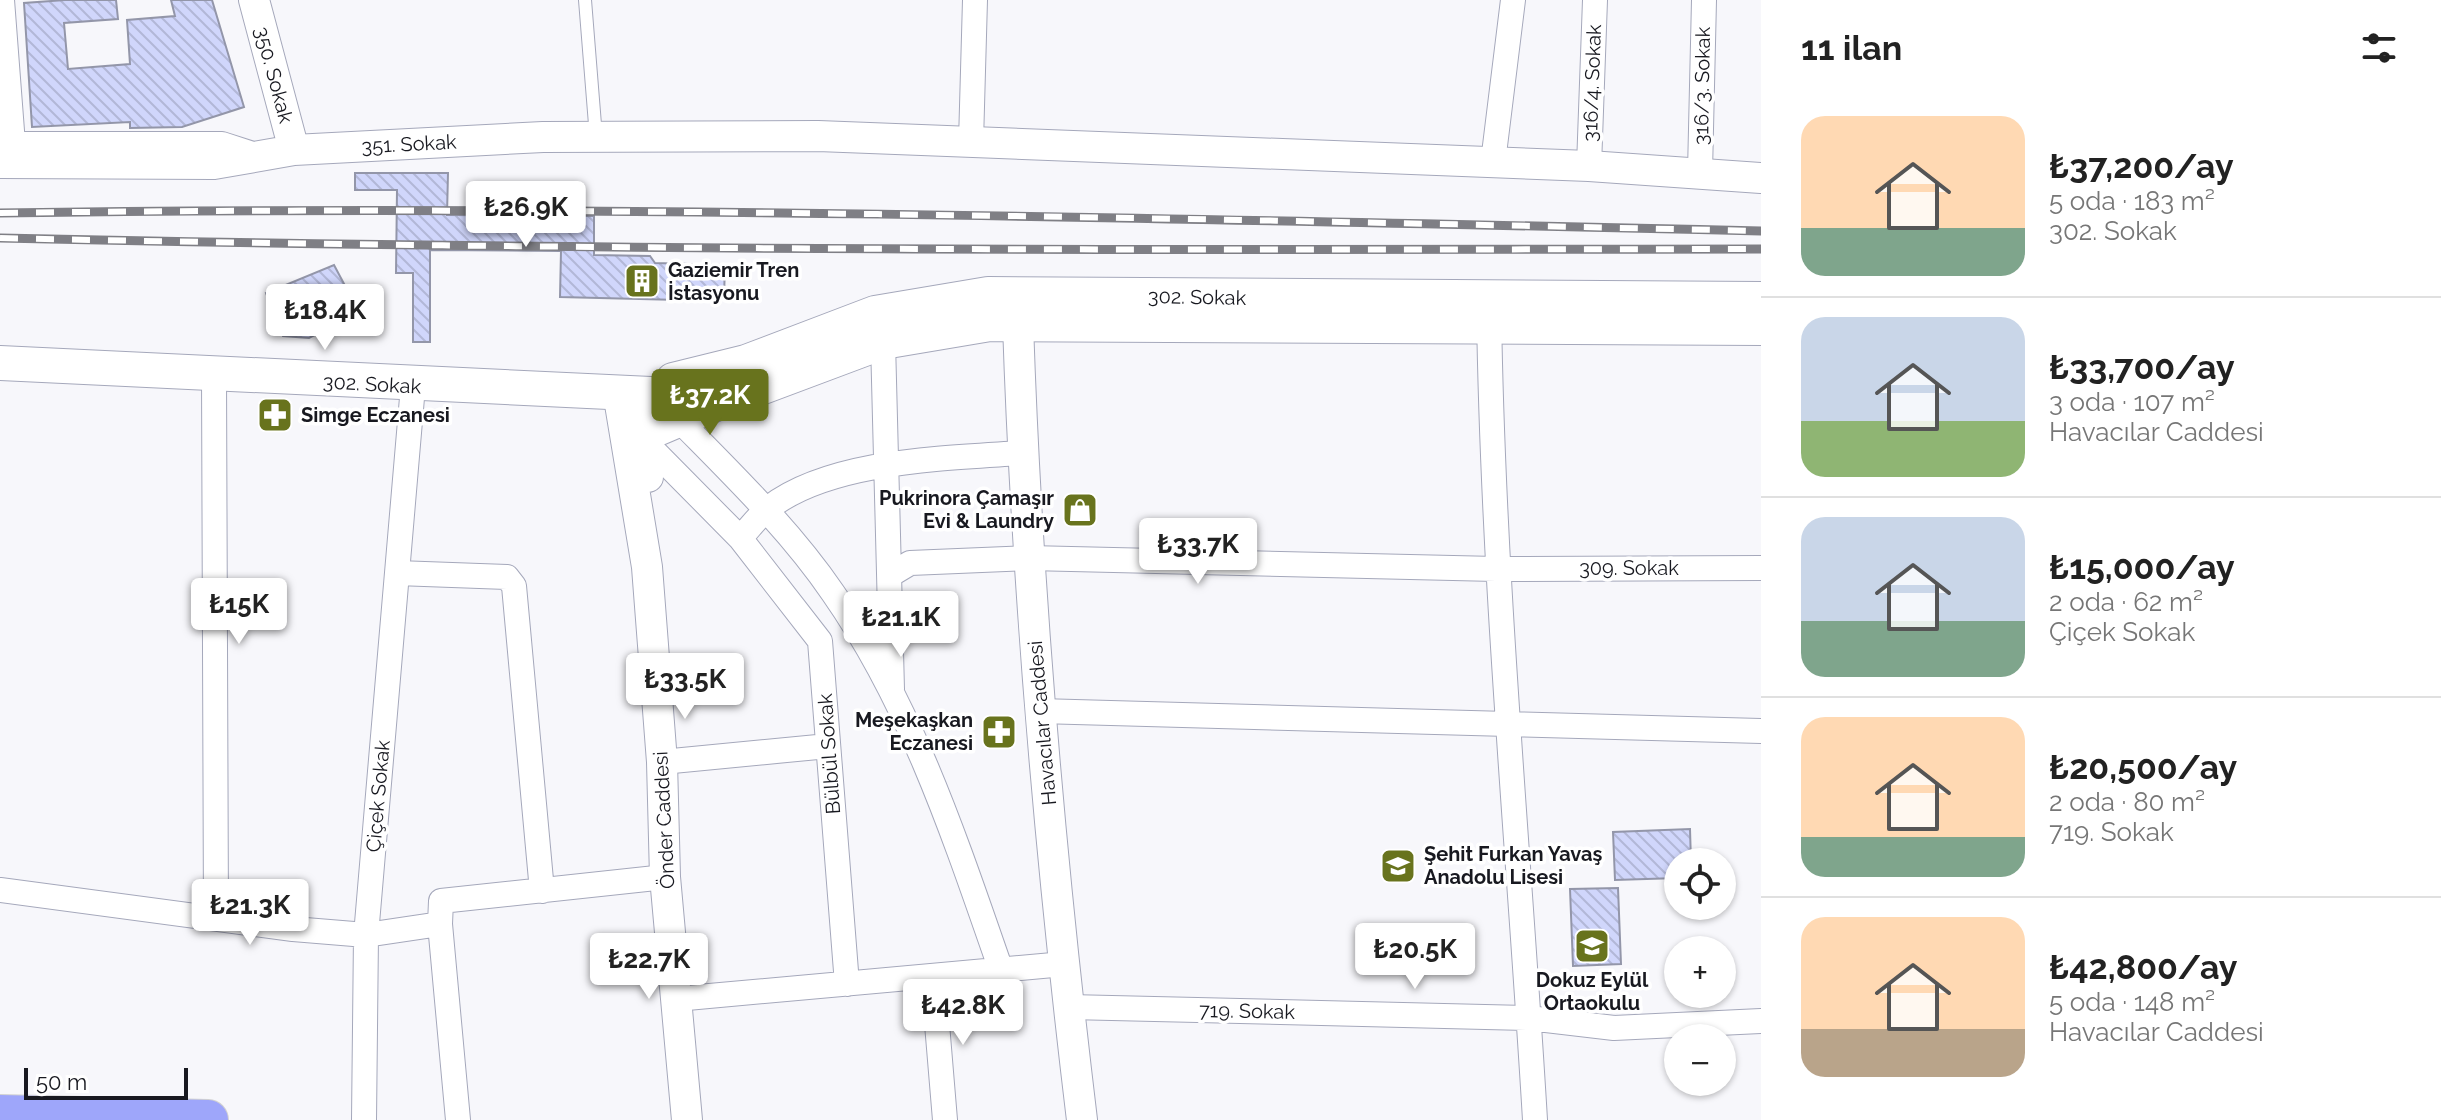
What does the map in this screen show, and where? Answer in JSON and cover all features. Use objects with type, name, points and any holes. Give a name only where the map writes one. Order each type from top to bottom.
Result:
[{"type":"highway","points":[[0,1117],[16,1120]]},
{"type":"highway","points":[[0,1117],[208,1120]]},
{"type":"main road","name":"302. Sokak","points":[[633,392],[746,362],[875,313],[988,294],[1489,313],[1761,328]]},
{"type":"main road","name":"302. Sokak","points":[[0,363],[413,386],[672,395],[752,391],[883,342],[990,324],[1489,313],[1761,299]]},
{"type":"street","points":[[2,0],[7,154]]},
{"type":"street","name":"350. Sokak","points":[[254,0],[294,150]]},
{"type":"street","points":[[971,142],[975,0]]},
{"type":"street","points":[[1493,162],[1513,0]]},
{"type":"street","name":"316/4. Sokak","points":[[1589,166],[1595,0]]},
{"type":"street","name":"316/3. Sokak","points":[[1700,172],[1704,0]]},
{"type":"street","name":"351. Sokak","points":[[7,154],[214,164],[294,150],[596,137],[818,136],[1589,166],[1761,178]]},
{"type":"street","points":[[1489,313],[1496,569],[1535,1120]]},
{"type":"street","name":"Havacılar Caddesi","points":[[1018,324],[1022,453],[1039,711],[1082,1120]]},
{"type":"street","points":[[883,342],[892,692]]},
{"type":"street","points":[[214,376],[216,917]]},
{"type":"street","name":"Çiçek Sokak","points":[[364,1120],[366,935],[413,386]]},
{"type":"street","points":[[648,440],[679,420],[752,391]]},
{"type":"street","name":"Önder Caddesi","points":[[633,392],[648,440],[647,567]]},
{"type":"street","name":"Önder Caddesi","points":[[633,392],[662,762],[665,877],[687,1120]]},
{"type":"street","points":[[679,420],[766,510],[833,593],[892,692],[952,828],[1001,970]]},
{"type":"street","name":"Bülbül Sokak","points":[[648,440],[740,538],[820,641],[847,984]]},
{"type":"street","points":[[740,538],[766,510],[802,489],[885,463],[1022,453]]},
{"type":"street","name":"309. Sokak","points":[[890,575],[910,563],[1029,558],[1496,569],[1761,568]]},
{"type":"street","points":[[397,573],[507,577],[514,586],[542,891]]},
{"type":"street","points":[[1039,711],[1509,721],[1761,731]]},
{"type":"street","points":[[662,762],[828,746]]},
{"type":"street","points":[[458,1120],[440,924],[441,901],[665,877]]},
{"type":"street","points":[[0,890],[293,929],[366,935],[440,924]]},
{"type":"street","points":[[676,999],[1064,964]]},
{"type":"street","points":[[933,976],[945,1120]]},
{"type":"street","name":"719. Sokak","points":[[1069,1007],[1529,1018],[1614,1028],[1761,1021]]},
{"type":"lane","points":[[585,0],[596,137]]},
{"type":"building","points":[[116,0],[118,19],[64,23],[68,69],[130,64],[127,20],[175,16],[171,0],[212,0],[244,107],[182,127],[130,128],[130,122],[32,127],[24,3]]},
{"type":"building","points":[[355,173],[448,173],[447,215],[594,216],[594,255],[650,256],[655,263],[725,265],[724,297],[719,297],[719,301],[560,297],[561,251],[430,250],[430,342],[413,342],[413,273],[396,273],[397,190],[355,190]]},
{"type":"building","points":[[334,265],[359,312],[309,338],[283,336],[266,293]]},
{"type":"building","points":[[1690,829],[1691,848],[1664,848],[1664,878],[1615,880],[1613,832]]},
{"type":"building","points":[[1618,888],[1621,964],[1573,966],[1570,889]]},
{"type":"railway","points":[[0,213],[660,212],[1101,217],[1761,231]]},
{"type":"railway","points":[[0,238],[660,247],[1761,249]]},
{"type":"place","name":"Gaziemir Tren İstasyonu","points":[[642,281]]},
{"type":"place","name":"Simge Eczanesi","points":[[275,415]]},
{"type":"place","name":"Pukrinora Çamaşır Evi & Laundry","points":[[1080,510]]},
{"type":"place","name":"Meşekaşkan Eczanesi","points":[[999,732]]},
{"type":"place","name":"Şehit Furkan Yavaş Anadolu Lisesi","points":[[1398,866]]},
{"type":"place","name":"Dokuz Eylül Ortaokulu","points":[[1592,946]]}]
